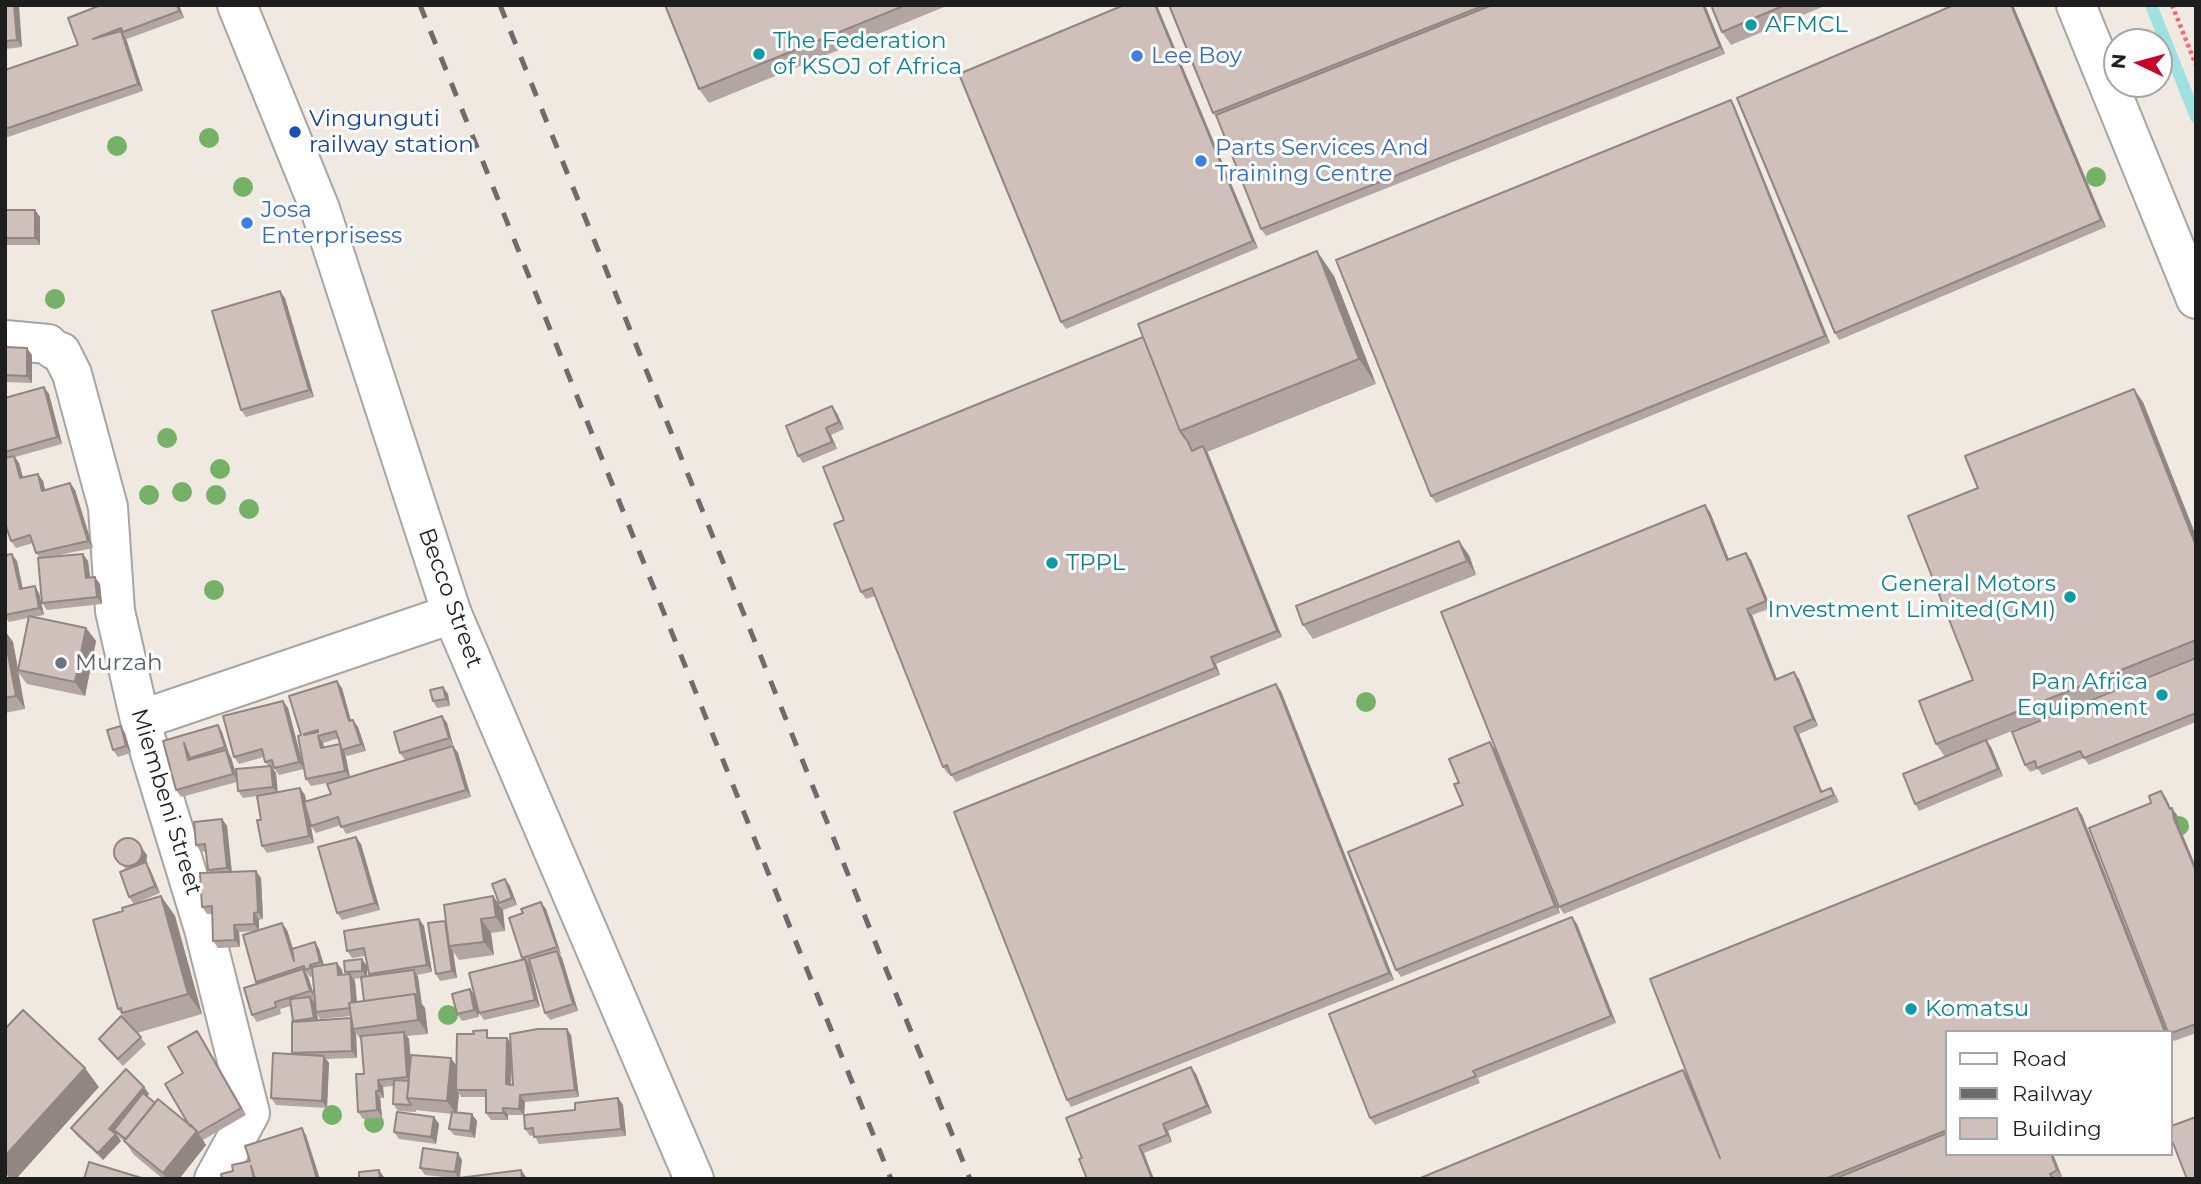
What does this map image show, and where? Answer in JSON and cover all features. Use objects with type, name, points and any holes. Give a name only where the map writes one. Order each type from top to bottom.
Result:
[{"type":"street","name":"Becco Street","points":[[237,5],[320,209],[452,614],[694,1179]]},
{"type":"street","points":[[2076,5],[2196,299]]},
{"type":"street","name":"Miembeni Street","points":[[5,340],[48,344],[61,352],[72,374],[108,507],[115,611],[140,720],[204,929],[250,1112],[214,1179]]},
{"type":"street","points":[[140,720],[452,614]]},
{"type":"path","points":[[2172,5],[2196,65]]},
{"type":"building","points":[[5,5],[14,5],[17,40],[5,41]]},
{"type":"building","points":[[101,5],[177,5],[179,11],[123,32],[121,28],[93,39],[121,31],[138,84],[5,129],[5,70],[78,45],[68,18]]},
{"type":"building","name":"The Federation of KSOJ of Africa","points":[[665,5],[906,5],[699,89]]},
{"type":"building","points":[[1124,5],[1155,5],[1253,241],[1061,322],[959,74]]},
{"type":"building","points":[[1169,5],[1485,5],[1213,113]]},
{"type":"building","points":[[1492,5],[1703,5],[1720,47],[1261,229],[1216,115]]},
{"type":"building","points":[[1711,5],[1785,5],[1722,32]]},
{"type":"building","points":[[1954,5],[2011,5],[2101,220],[1835,333],[1737,98]]},
{"type":"building","points":[[1731,100],[1825,336],[1431,496],[1336,260]]},
{"type":"building","points":[[5,210],[35,210],[35,238],[5,238]]},
{"type":"building","points":[[1317,251],[1359,359],[1180,431],[1138,324]]},
{"type":"building","points":[[280,291],[309,390],[241,410],[212,311]]},
{"type":"building","name":"TPPL","points":[[1143,337],[1180,431],[1192,451],[1203,446],[1277,631],[1211,657],[1215,668],[951,775],[947,765],[943,767],[872,588],[861,592],[834,524],[844,520],[823,467]]},
{"type":"building","points":[[5,347],[27,348],[27,376],[5,375]]},
{"type":"building","points":[[44,387],[57,437],[5,452],[5,398]]},
{"type":"building","name":"General Motors Investment Limited(GMI)","points":[[2134,389],[2196,546],[2196,640],[1936,744],[1919,701],[1973,680],[1908,516],[1978,488],[1965,456]]},
{"type":"building","points":[[832,406],[839,422],[826,428],[832,442],[798,456],[786,426]]},
{"type":"building","points":[[14,456],[20,478],[38,474],[42,491],[70,483],[88,541],[36,553],[30,535],[11,541],[5,523],[5,458]]},
{"type":"building","points":[[1705,505],[1727,560],[1746,553],[1766,601],[1747,609],[1775,680],[1794,672],[1813,719],[1794,727],[1821,792],[1831,788],[1834,795],[1559,907],[1441,612]]},
{"type":"building","points":[[1459,541],[1467,561],[1303,625],[1296,606]]},
{"type":"building","points":[[12,554],[20,589],[35,586],[39,608],[5,615],[5,555]]},
{"type":"building","points":[[83,554],[86,578],[95,577],[97,597],[42,603],[38,558]]},
{"type":"building","name":"Murzah","points":[[29,616],[86,628],[75,682],[18,670]]},
{"type":"building","points":[[5,638],[16,696],[5,698]]},
{"type":"building","name":"Pan Africa Equipment","points":[[2196,658],[2196,713],[2084,758],[2080,751],[2037,768],[2035,761],[2025,765],[2012,732]]},
{"type":"building","points":[[337,681],[349,721],[353,720],[361,744],[342,750],[336,731],[318,736],[321,748],[340,744],[345,771],[306,779],[298,736],[301,735],[289,696]]},
{"type":"building","points":[[1276,684],[1389,973],[1067,1100],[954,812]]},
{"type":"building","points":[[443,687],[446,699],[433,701],[430,690]]},
{"type":"building","points":[[283,701],[299,762],[274,768],[272,760],[265,762],[262,749],[234,757],[223,716]]},
{"type":"building","points":[[442,716],[449,738],[400,753],[394,732]]},
{"type":"building","points":[[218,725],[225,747],[190,758],[184,743],[188,760],[226,750],[233,774],[176,790],[163,741]]},
{"type":"building","points":[[121,726],[126,746],[113,750],[107,730]]},
{"type":"building","points":[[1986,740],[1998,769],[1915,804],[1903,774]]},
{"type":"building","points":[[1490,742],[1555,906],[1396,970],[1348,852],[1463,805],[1454,784],[1459,783],[1449,759]]},
{"type":"building","points":[[453,746],[466,790],[341,827],[338,817],[311,826],[304,802],[331,794],[327,784]]},
{"type":"building","points":[[271,766],[273,787],[238,791],[236,769]]},
{"type":"building","points":[[300,788],[309,836],[262,846],[257,820],[261,820],[257,796]]},
{"type":"building","points":[[2161,791],[2170,809],[2172,808],[2196,871],[2196,1024],[2173,1032],[2173,1030],[2167,1030],[2089,828],[2151,803],[2149,796]]},
{"type":"building","name":"Komatsu","points":[[2077,808],[2164,1030],[1946,1030],[1946,1130],[1825,1179],[1418,1179],[1683,1070],[1720,1158],[1650,979]]},
{"type":"building","points":[[222,819],[227,868],[208,870],[205,844],[196,845],[194,822]]},
{"type":"building","points":[[356,837],[375,903],[337,913],[318,847]]},
{"type":"building","points":[[128,838],[138,842],[142,852],[138,862],[128,866],[118,862],[114,852],[118,842]]},
{"type":"building","points":[[146,862],[155,886],[129,897],[120,872]]},
{"type":"building","points":[[256,871],[258,912],[254,913],[254,924],[234,925],[235,940],[213,941],[212,906],[202,907],[200,873]]},
{"type":"building","points":[[505,879],[512,898],[499,903],[492,884]]},
{"type":"building","points":[[161,896],[188,994],[122,1013],[121,1008],[118,1009],[93,920]]},
{"type":"building","points":[[493,896],[496,917],[481,919],[484,942],[449,946],[444,905]]},
{"type":"building","points":[[541,902],[557,947],[522,958],[509,918],[523,913],[521,909]]},
{"type":"building","points":[[1572,917],[1611,1016],[1473,1071],[1476,1076],[1370,1118],[1329,1014]]},
{"type":"building","points":[[419,919],[427,965],[369,974],[364,948],[347,951],[344,931]]},
{"type":"building","points":[[445,921],[452,971],[436,974],[428,923]]},
{"type":"building","points":[[282,923],[294,961],[292,949],[315,942],[320,962],[305,970],[304,966],[256,982],[243,935]]},
{"type":"building","points":[[557,951],[573,1004],[545,1013],[529,959]]},
{"type":"building","points":[[362,959],[362,971],[345,972],[344,961]]},
{"type":"building","points":[[525,959],[535,1000],[479,1013],[469,973]]},
{"type":"building","points":[[337,963],[338,975],[350,974],[350,1008],[316,1012],[312,967]]},
{"type":"building","points":[[303,969],[310,991],[275,1002],[276,1007],[252,1015],[244,988]]},
{"type":"building","points":[[414,970],[418,998],[415,994],[364,1001],[361,977]]},
{"type":"building","points":[[470,989],[474,1010],[457,1014],[452,994]]},
{"type":"building","points":[[415,994],[418,1020],[353,1029],[349,1003]]},
{"type":"building","points":[[310,997],[314,1018],[293,1021],[290,999]]},
{"type":"building","points":[[23,1010],[85,1068],[5,1156],[5,1029]]},
{"type":"building","points":[[121,1016],[141,1037],[118,1059],[99,1039]]},
{"type":"building","points":[[351,1018],[352,1051],[292,1053],[292,1022]]},
{"type":"building","points":[[538,1029],[567,1029],[575,1090],[520,1095],[519,1109],[503,1108],[503,1113],[486,1113],[486,1090],[456,1090],[457,1034],[474,1034],[473,1031],[487,1030],[487,1038],[507,1038],[506,1084],[513,1085],[510,1034]]},
{"type":"building","points":[[197,1031],[241,1108],[198,1133],[189,1125],[165,1084],[183,1073],[168,1047]]},
{"type":"building","points":[[404,1032],[407,1077],[378,1080],[377,1110],[358,1112],[356,1074],[364,1074],[361,1036]]},
{"type":"building","points":[[273,1053],[324,1056],[322,1101],[271,1098]]},
{"type":"building","points":[[411,1055],[451,1058],[447,1101],[407,1098]]},
{"type":"building","points":[[1191,1067],[1207,1106],[1163,1124],[1167,1135],[1139,1146],[1152,1179],[1087,1179],[1079,1159],[1082,1158],[1066,1118]]},
{"type":"building","points":[[126,1069],[144,1087],[109,1129],[116,1134],[98,1153],[71,1128]]},
{"type":"building","points":[[394,1080],[409,1081],[407,1098],[411,1105],[393,1104]]},
{"type":"building","points":[[143,1093],[155,1103],[126,1139],[114,1130]]},
{"type":"building","points":[[618,1098],[621,1129],[534,1137],[533,1128],[525,1129],[524,1115],[575,1110],[575,1103]]},
{"type":"building","points":[[158,1099],[197,1131],[163,1173],[124,1141]]},
{"type":"building","points":[[397,1112],[434,1117],[431,1137],[394,1132]]},
{"type":"building","points":[[452,1112],[472,1114],[470,1131],[449,1129]]},
{"type":"building","points":[[2196,1117],[2196,1179],[2187,1179],[2173,1143],[2173,1125]]},
{"type":"building","points":[[302,1128],[317,1179],[255,1179],[251,1166],[254,1179],[222,1179],[221,1174],[233,1171],[232,1165],[250,1161],[245,1146]]},
{"type":"building","points":[[1946,1133],[1946,1156],[2052,1156],[2057,1170],[2050,1174],[2053,1179],[1834,1179]]},
{"type":"building","points":[[423,1148],[458,1153],[455,1172],[420,1168]]},
{"type":"building","points":[[89,1162],[145,1179],[84,1179]]},
{"type":"building","points":[[379,1170],[380,1179],[359,1179],[359,1172]]},
{"type":"building","points":[[521,1170],[522,1179],[451,1179]]},
{"type":"waterway","points":[[2151,5],[2196,117]]},
{"type":"railway","points":[[420,5],[891,1179]]},
{"type":"railway","points":[[500,5],[970,1179]]},
{"type":"place","name":"AFMCL","points":[[1751,25]]},
{"type":"place","name":"The Federation of KSOJ of Africa","points":[[759,54]]},
{"type":"place","name":"Lee Boy","points":[[1137,56]]},
{"type":"place","name":"Vingunguti railway station","points":[[295,132]]},
{"type":"place","name":"Parts Services And Training Centre","points":[[1201,161]]},
{"type":"place","name":"Josa Enterprisess","points":[[247,223]]},
{"type":"place","name":"TPPL","points":[[1052,563]]},
{"type":"place","name":"General Motors Investment Limited(GMI)","points":[[2070,597]]},
{"type":"place","name":"Murzah","points":[[61,663]]},
{"type":"place","name":"Pan Africa Equipment","points":[[2162,695]]},
{"type":"place","name":"Komatsu","points":[[1911,1009]]}]
